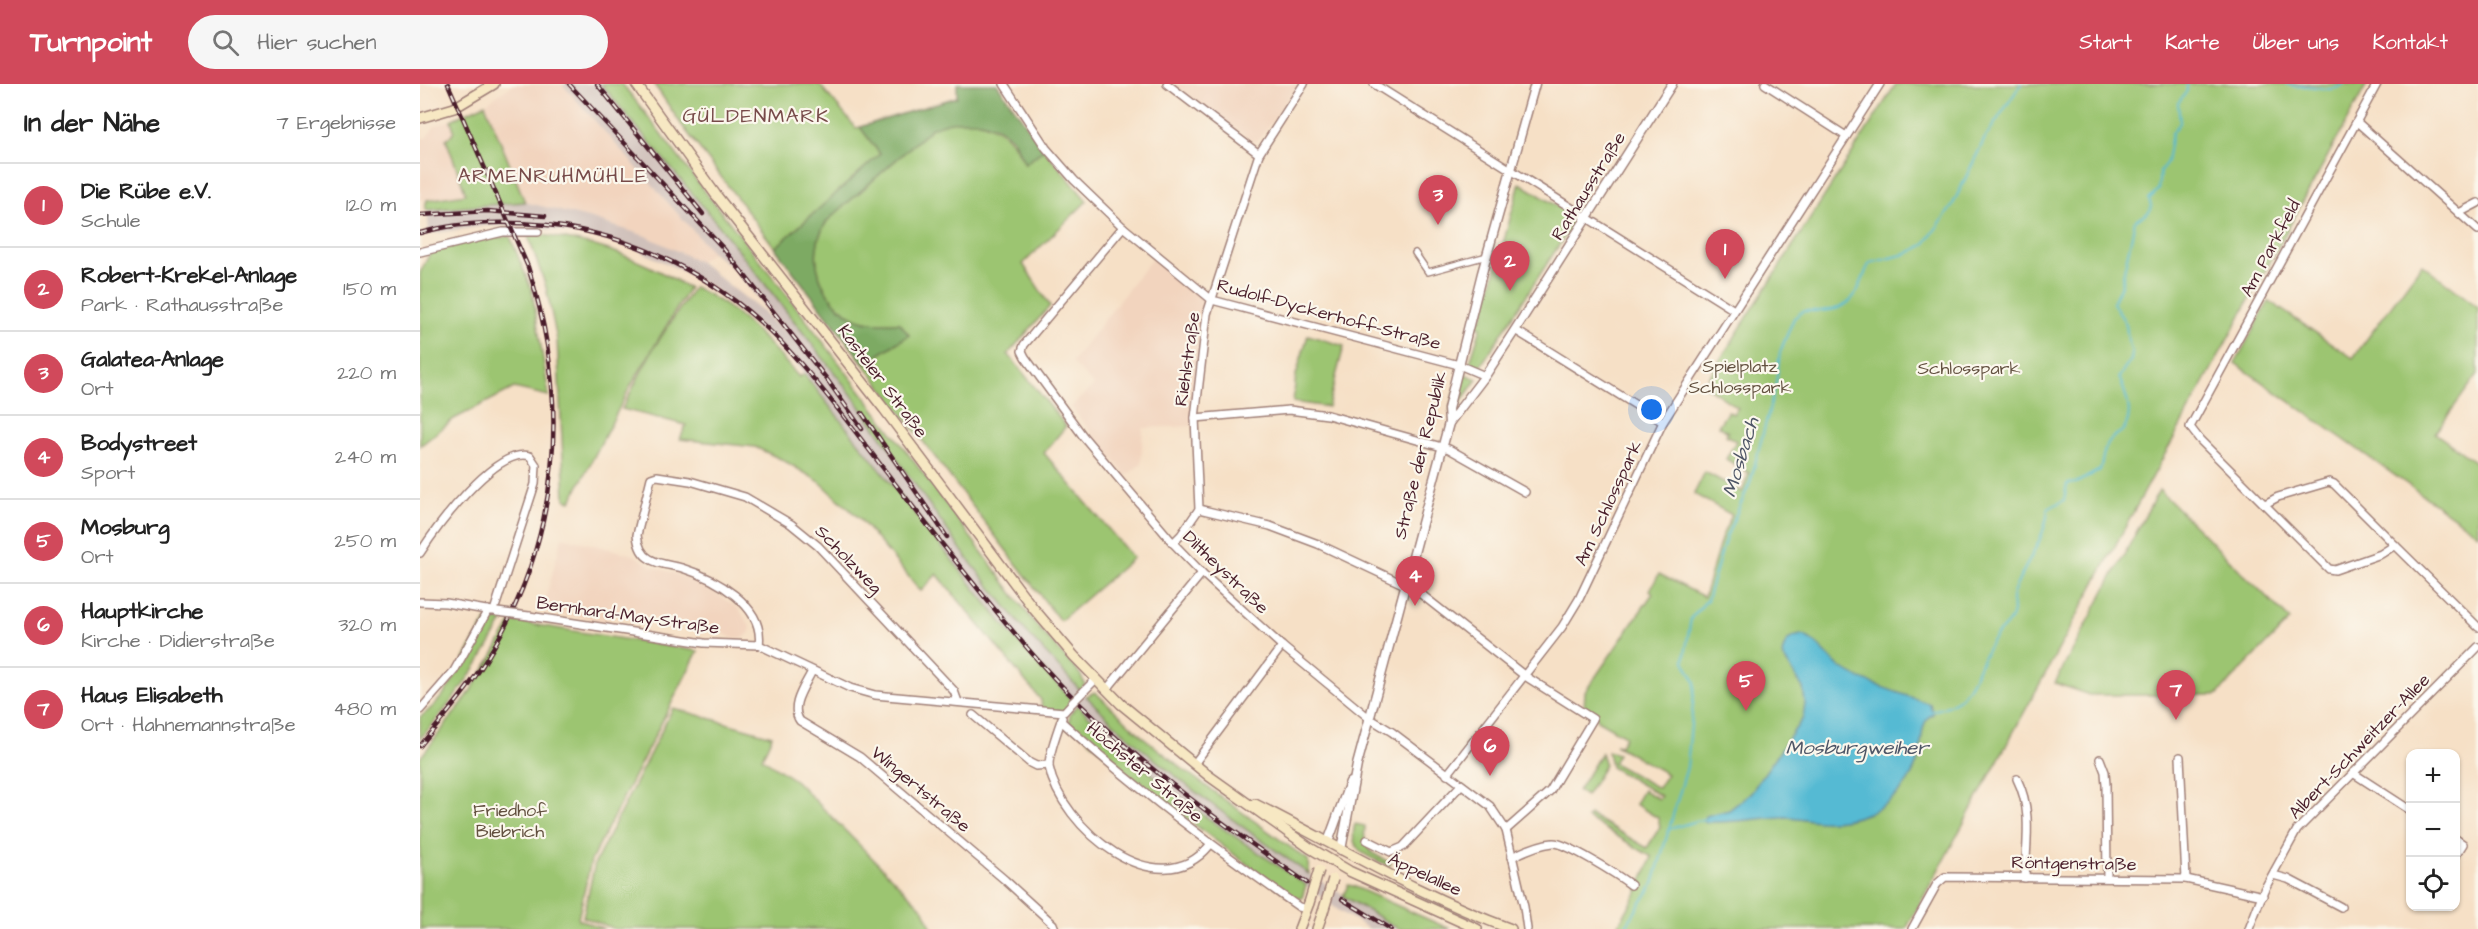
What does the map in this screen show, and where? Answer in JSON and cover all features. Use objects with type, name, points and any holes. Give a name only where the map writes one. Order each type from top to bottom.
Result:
[{"type":"main road","points":[[420,118],[454,108],[494,84]]},
{"type":"main road","name":"Kasteler Straße","points":[[636,84],[716,195],[867,387],[1033,608],[1096,679],[1121,704],[1226,789],[1338,864]]},
{"type":"main road","name":"Kasteler Straße","points":[[1226,789],[1328,842]]},
{"type":"main road","points":[[1299,929],[1328,842]]},
{"type":"main road","name":"Äppelallee","points":[[1328,842],[1452,906],[1511,929]]},
{"type":"main road","points":[[1317,929],[1341,850]]},
{"type":"main road","name":"Äppelallee","points":[[1338,864],[1477,929]]},
{"type":"street","name":"Rudolf-Dyckerhoff-Straße","points":[[1004,84],[1046,148],[1074,180],[1123,227],[1212,300],[1459,365],[1485,376]]},
{"type":"street","points":[[1167,84],[1259,154]]},
{"type":"street","name":"Riehlstraße","points":[[1199,509],[1195,418],[1207,314],[1259,154],[1304,84]]},
{"type":"street","points":[[1374,84],[1734,310]]},
{"type":"street","name":"Straße der Republik","points":[[1341,850],[1357,765],[1449,423],[1449,409],[1459,365],[1487,256],[1535,84]]},
{"type":"street","name":"Rathausstraße","points":[[1449,423],[1485,376],[1672,84]]},
{"type":"street","points":[[1765,84],[1846,136]]},
{"type":"street","name":"Am Schlosspark","points":[[1447,775],[1557,635],[1579,599],[1663,422],[1880,84]]},
{"type":"street","name":"Am Parkfeld","points":[[2265,504],[2200,440],[2190,427],[2378,84]]},
{"type":"street","points":[[2357,122],[2478,230]]},
{"type":"street","points":[[2459,213],[2478,204]]},
{"type":"street","name":"Diltheystraße","points":[[1123,227],[1024,345],[1022,351],[1083,436],[1173,543],[1202,573],[1282,646],[1369,718],[1392,732],[1490,806],[1506,830]]},
{"type":"street","points":[[420,252],[503,232],[538,232]]},
{"type":"street","points":[[1415,253],[1428,272],[1487,256]]},
{"type":"street","points":[[1515,330],[1663,422]]},
{"type":"street","points":[[1195,418],[1289,410],[1322,414],[1442,447],[1525,492]]},
{"type":"street","points":[[420,553],[450,511],[480,481],[512,457],[522,454],[530,456],[536,465],[535,484],[493,611],[454,670],[420,710]]},
{"type":"street","name":"Scholzweg","points":[[759,645],[760,632],[756,620],[748,608],[735,597],[700,575],[653,560],[642,552],[638,545],[637,535],[651,478],[657,476],[690,481],[745,497],[791,524],[818,546],[954,691],[958,702]]},
{"type":"street","points":[[2395,545],[2381,554],[2332,570],[2265,504],[2278,497],[2329,482],[2334,484],[2478,627]]},
{"type":"street","points":[[1173,543],[1181,536],[1199,509],[1270,526],[1318,544],[1405,585],[1525,676],[1593,719],[1550,791],[1506,830],[1526,914],[1527,929]]},
{"type":"street","points":[[1109,690],[1202,573]]},
{"type":"street","name":"Bernhard-May-Straße","points":[[420,602],[446,603],[704,643],[759,645],[862,692],[1064,712]]},
{"type":"street","points":[[1194,764],[1282,646]]},
{"type":"street","name":"Albert-Schweitzer-Allee","points":[[2249,929],[2273,874],[2297,830],[2478,647]]},
{"type":"street","name":"Wingertstraße","points":[[812,670],[796,704],[796,714],[800,721],[860,757],[1005,880],[1053,924],[1055,929]]},
{"type":"street","points":[[1064,712],[1096,679]]},
{"type":"street","name":"Höchster Straße","points":[[1064,712],[1049,765],[1063,798],[1073,814],[1092,835],[1128,861],[1149,867],[1180,866],[1196,859],[1210,845]]},
{"type":"street","points":[[973,715],[1030,763],[1036,766],[1049,765]]},
{"type":"street","name":"Höchster Straße","points":[[1060,721],[1113,768],[1210,845],[1299,907],[1308,906]]},
{"type":"street","points":[[2180,757],[2186,879]]},
{"type":"street","points":[[2100,759],[2105,772],[2106,785],[2107,878]]},
{"type":"street","name":"Straße der Republik","points":[[1328,842],[1357,765]]},
{"type":"street","points":[[2353,773],[2406,807]]},
{"type":"street","points":[[2017,779],[2028,809],[2025,878]]},
{"type":"street","points":[[1367,840],[1388,851],[1403,848],[1461,785]]},
{"type":"street","points":[[1512,857],[1558,843],[1631,885]]},
{"type":"street","points":[[2273,874],[2288,879],[2341,907]]},
{"type":"street","name":"Röntgenstraße","points":[[1912,929],[1937,884],[1945,877],[2186,879],[2263,896]]},
{"type":"shaded area","points":[[514,84],[562,84],[712,252],[700,262],[646,236],[525,202],[485,104]]},
{"type":"shaded area","points":[[562,84],[601,84],[720,227],[852,395],[967,558],[1028,634],[1109,720],[1180,781],[1231,819],[1309,874],[1399,929],[1369,929],[1338,910],[1306,885],[1193,808],[1136,761],[1077,705],[1011,634],[795,362],[754,322],[713,288],[637,250],[590,236],[522,226],[486,226],[429,234],[427,210],[525,202],[592,219],[646,236],[700,262],[762,311],[787,335],[734,269],[712,252]]},
{"type":"shaded area","points":[[1174,84],[1298,84],[1261,137],[1254,142]]},
{"type":"shaded area","points":[[451,120],[454,130],[446,139],[466,194],[420,200],[420,138],[426,138],[435,126]]},
{"type":"shaded area","points":[[1153,257],[1207,301],[1203,313],[1193,426],[1143,428],[1141,464],[1126,476],[1071,407],[1094,385],[1072,362]]},
{"type":"shaded area","points":[[562,537],[634,555],[651,566],[705,585],[739,609],[751,628],[750,632],[744,638],[732,638],[713,628],[609,613],[607,621],[542,612]]},
{"type":"green space","points":[[601,84],[622,84],[634,99],[837,360],[1037,626],[1080,674],[1085,684],[1080,690],[1028,634],[967,558],[852,395],[720,227]]},
{"type":"green space","points":[[654,84],[819,84],[856,128],[860,127],[880,154],[775,248],[681,124]]},
{"type":"green space","points":[[957,84],[997,84],[1044,149],[1025,164],[1012,139],[995,126],[974,121],[942,124],[932,128],[827,221],[820,235],[817,249],[817,263],[825,290],[845,311],[858,319],[900,323],[909,335],[864,364],[775,248],[880,154],[860,127],[957,97]]},
{"type":"green space","name":"Schlosspark","points":[[1896,84],[2367,84],[1906,929],[1616,929],[1636,895],[1652,857],[1587,818],[1590,815],[1647,848],[1660,827],[1658,818],[1635,804],[1643,790],[1659,799],[1661,796],[1611,767],[1608,751],[1618,754],[1613,763],[1658,788],[1667,774],[1615,745],[1620,746],[1625,736],[1597,720],[1597,717],[1584,709],[1585,692],[1653,593],[1650,590],[1659,574],[1704,597],[1722,536],[1732,515],[1694,494],[1705,472],[1742,492],[1749,473],[1726,459],[1736,441],[1718,426],[1728,411],[1733,414],[1738,408],[1704,385]]},
{"type":"green space","points":[[485,104],[525,202],[427,210],[425,207],[427,200],[466,194],[446,139],[454,130],[451,120]]},
{"type":"green space","points":[[972,120],[991,126],[1005,134],[1025,164],[1044,149],[1087,201],[1023,264],[1050,306],[1008,354],[1066,426],[1044,453],[1133,558],[1060,621],[864,364],[909,335],[900,323],[868,322],[845,311],[825,290],[817,263],[820,235],[827,221],[932,128],[944,122]]},
{"type":"green space","points":[[1520,183],[1573,216],[1574,222],[1478,370],[1471,367],[1470,362],[1481,327],[1475,325],[1477,318],[1482,319]]},
{"type":"green space","points":[[527,233],[571,240],[611,251],[650,266],[689,288],[630,387],[571,501],[565,499],[557,340],[546,287]]},
{"type":"green space","points":[[510,236],[532,291],[549,396],[514,388],[454,419],[420,446],[420,273],[430,253],[463,243]]},
{"type":"green space","points":[[2422,264],[2478,307],[2478,374],[2435,433],[2478,464],[2478,534],[2235,363],[2269,301],[2353,358]]},
{"type":"green space","points":[[694,287],[710,295],[738,315],[799,377],[804,374],[1011,634],[1071,699],[1073,702],[1064,712],[1042,710],[1041,700],[937,574],[921,591],[860,519],[820,482],[783,460],[755,447],[680,439],[686,425],[622,409],[653,349]]},
{"type":"green space","points":[[1308,335],[1344,346],[1328,407],[1293,402],[1296,375]]},
{"type":"green space","points":[[1460,372],[1477,379],[1453,413],[1450,412]]},
{"type":"green space","points":[[2159,490],[2290,620],[2217,695],[2089,695],[2055,683]]},
{"type":"green space","points":[[489,618],[503,621],[465,682],[420,739],[420,717],[443,695]]},
{"type":"green space","name":"Friedhof Biebrich","points":[[512,621],[698,651],[591,861],[578,919],[604,929],[420,929],[420,758],[466,698]]},
{"type":"green space","points":[[1095,692],[1142,736],[1184,770],[1308,860],[1309,874],[1165,768],[1086,696]]},
{"type":"green space","points":[[1077,705],[1136,761],[1193,808],[1306,885],[1302,898],[1293,899],[1133,778],[1069,723],[1070,714]]},
{"type":"green space","points":[[673,708],[772,736],[762,758],[796,781],[924,910],[932,929],[615,929],[583,917],[595,863]]},
{"type":"green space","points":[[1601,753],[1605,765],[1586,796],[1578,791]]},
{"type":"green space","points":[[1355,824],[1365,826],[1366,846],[1373,853],[1391,863],[1389,866],[1361,852],[1354,841]]},
{"type":"green space","points":[[1348,885],[1450,929],[1399,929],[1343,896]]},
{"type":"water","name":"Mosburgweiher","points":[[1801,635],[1812,640],[1835,663],[1849,673],[1930,704],[1933,714],[1925,722],[1920,754],[1912,775],[1903,788],[1880,807],[1852,818],[1820,821],[1784,817],[1705,822],[1705,816],[1729,810],[1750,794],[1803,718],[1805,703],[1803,688],[1782,655],[1787,641]]},
{"type":"waterway","name":"Mosbach","points":[[1624,929],[1653,884],[1687,767],[1695,682],[1684,661],[1691,618],[1707,600],[1726,537],[1750,483],[1776,384],[1780,352],[1794,318],[1803,311],[1830,310],[1844,306],[1855,294],[1870,263],[1906,254],[1924,245],[1951,208],[1985,138],[2021,84]]},
{"type":"waterway","points":[[1932,711],[1947,707],[1966,692],[1995,637],[2011,619],[2013,594],[2039,542],[2048,509],[2064,500],[2067,484],[2076,483],[2100,470],[2108,443],[2126,425],[2128,404],[2119,377],[2131,360],[2132,352],[2126,324],[2113,303],[2121,285],[2135,221],[2149,212],[2151,206],[2149,199],[2158,190],[2160,171],[2167,162],[2172,133],[2180,123],[2178,103],[2187,91],[2187,84]]},
{"type":"waterway","name":"Mosbach","points":[[2286,84],[2329,89],[2344,84]]},
{"type":"waterway","points":[[1669,829],[1704,819]]},
{"type":"railway","points":[[420,746],[479,671],[511,614],[530,567],[544,518],[551,468],[553,418],[550,368],[542,317],[528,267],[448,84]]},
{"type":"railway","points":[[569,84],[723,248],[826,378],[862,429]]},
{"type":"railway","points":[[597,84],[703,214]]},
{"type":"railway","points":[[420,215],[488,211],[545,216]]},
{"type":"railway","points":[[420,233],[451,226],[499,223],[547,225],[580,230],[643,249],[703,279],[731,298],[781,342],[808,372],[981,593],[1043,666],[1073,697],[1104,727],[1169,782],[1237,834],[1307,883]]},
{"type":"railway","points":[[862,413],[947,537]]},
{"type":"railway","points":[[1342,899],[1391,929]]},
{"type":"place","name":"Galatea-Anlage","points":[[1438,225]]},
{"type":"place","name":"Die Rübe e.V.","points":[[1725,279]]},
{"type":"place","name":"Robert-Krekel-Anlage","points":[[1510,291]]},
{"type":"place","name":"Bodystreet","points":[[1415,606]]},
{"type":"place","name":"Mosburg","points":[[1746,711]]},
{"type":"place","name":"Haus Elisabeth","points":[[2176,720]]},
{"type":"place","name":"Hauptkirche","points":[[1490,776]]},
{"type":"district","name":"GÜLDENMARK","points":[[756,115]]},
{"type":"district","name":"ARMENRUHMÜHLE","points":[[553,175]]},
{"type":"park label","name":"Spielplatz Schlosspark","points":[[1740,376]]}]
